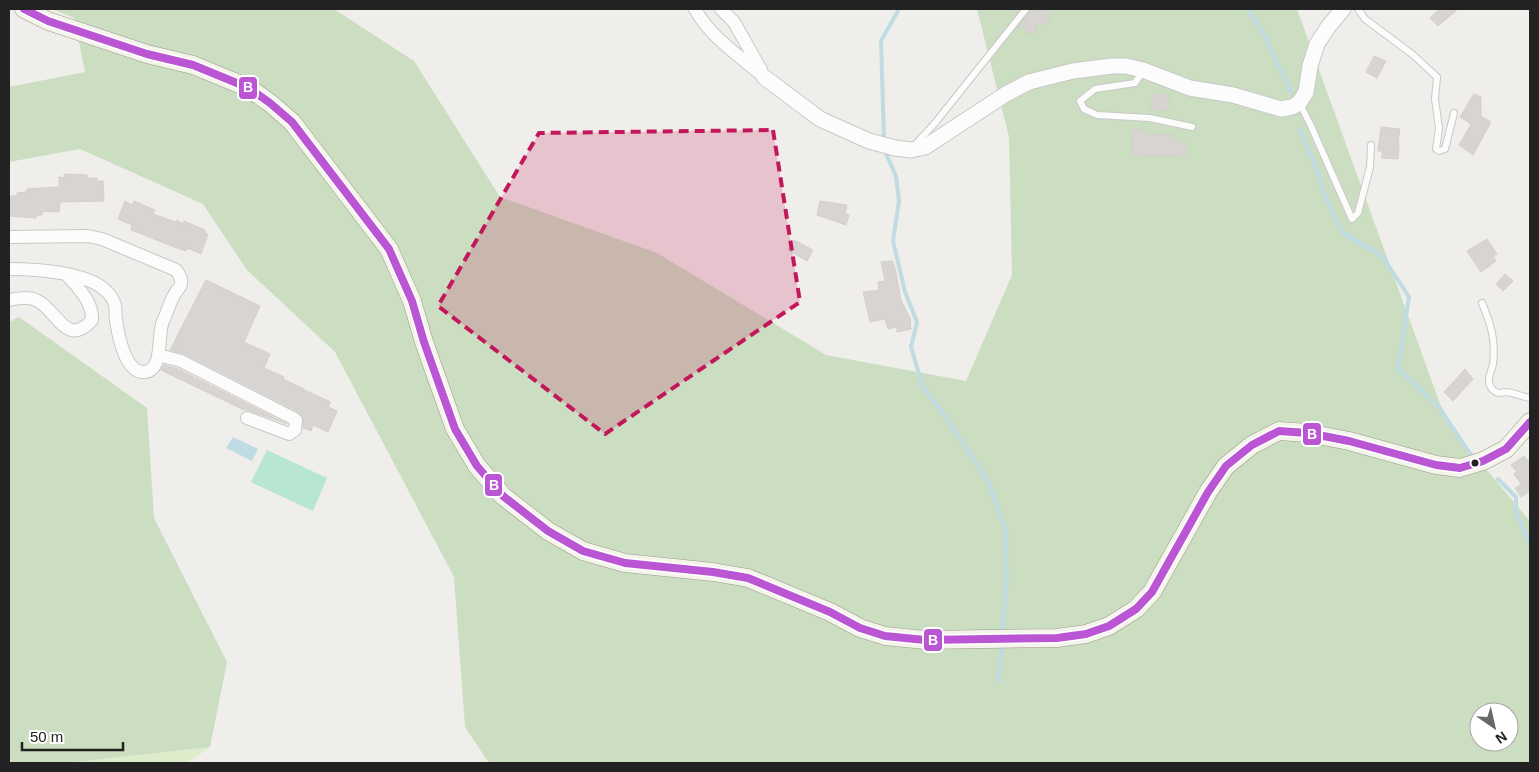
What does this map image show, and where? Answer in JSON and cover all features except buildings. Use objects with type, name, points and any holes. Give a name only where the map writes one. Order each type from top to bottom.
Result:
[{"type":"main road","points":[[24,9],[48,21],[101,40],[147,54],[194,65],[248,88],[270,103],[292,122],[389,249],[412,301],[424,342],[455,429],[477,466],[503,496],[548,531],[583,551],[626,563],[713,572],[748,578],[830,612],[860,628],[885,636],[945,640],[1057,638],[1086,634],[1109,626],[1136,609],[1152,592],[1208,492],[1226,466],[1252,446],[1279,431],[1308,432],[1436,465],[1460,468],[1483,461],[1506,449],[1530,422]]},
{"type":"street","points":[[695,9],[719,39],[764,77],[820,119],[869,141],[910,150],[925,147],[1006,94],[1029,82],[1073,71],[1112,66],[1126,66],[1143,70],[1190,88],[1260,101],[1281,109],[1292,107],[1302,97],[1318,44],[1343,9]]},
{"type":"street","points":[[721,9],[734,22],[764,77]]},
{"type":"street","points":[[9,237],[88,236],[102,239],[176,270],[180,276],[181,286],[174,295],[161,326],[157,362],[153,369],[146,372],[137,371],[130,365],[123,350],[115,318],[115,304],[107,292],[89,280],[39,269],[9,269]]},
{"type":"street","points":[[9,300],[36,300],[70,330],[77,331],[85,328],[92,320],[92,310],[82,293],[67,275]]},
{"type":"street","points":[[158,355],[181,362],[291,416],[296,420],[295,430],[289,434],[246,418]]},
{"type":"lane","points":[[910,150],[935,124],[1026,9]]},
{"type":"lane","points":[[1358,9],[1365,18],[1412,54],[1437,77],[1435,99],[1439,128],[1436,149],[1438,152],[1445,149],[1454,113]]},
{"type":"lane","points":[[1143,70],[1135,83],[1094,89],[1080,101],[1084,109],[1097,115],[1150,118],[1192,126]]},
{"type":"lane","points":[[1302,97],[1352,219],[1358,213],[1370,167],[1372,145]]},
{"type":"lane","points":[[1482,303],[1492,327],[1494,340],[1492,365],[1488,382],[1492,389],[1498,393],[1508,392],[1530,398]]},
{"type":"highlighted area","points":[[773,130],[800,302],[605,434],[438,306],[539,133]]},
{"type":"green space","points":[[52,9],[334,9],[414,61],[500,197],[657,253],[826,355],[966,381],[1012,275],[1009,137],[977,9],[1297,9],[1447,423],[1530,521],[1530,763],[489,763],[465,727],[454,577],[335,352],[247,270],[203,204],[80,149],[9,162],[9,87],[85,72],[74,18]]},
{"type":"green space","points":[[19,317],[147,408],[154,518],[227,662],[210,747],[67,763],[9,763],[9,322]]},
{"type":"green space","points":[[267,450],[327,478],[313,511],[251,482]]},
{"type":"green space","points":[[210,747],[187,763],[67,763]]},
{"type":"water","points":[[233,437],[258,449],[252,461],[226,448]]},
{"type":"waterway","points":[[884,140],[881,41],[899,9]]},
{"type":"waterway","points":[[1247,9],[1264,34],[1291,92]]},
{"type":"waterway","points":[[1300,130],[1318,172],[1323,192],[1342,232],[1383,257],[1409,297],[1398,369],[1439,407],[1471,455]]},
{"type":"waterway","points":[[884,149],[896,176],[899,201],[893,241],[905,292],[917,322],[911,347],[923,387],[945,416],[988,481],[1006,531],[1007,581],[1002,634]]},
{"type":"waterway","points":[[1498,479],[1516,497],[1516,512],[1530,544]]},
{"type":"waterway","points":[[998,681],[1002,644]]},
{"type":"transit line","name":"B","points":[[24,9],[48,21],[147,54],[193,65],[249,88],[292,122],[389,249],[412,301],[424,342],[455,429],[477,466],[503,496],[548,531],[583,551],[625,563],[713,572],[748,578],[830,612],[860,628],[885,636],[925,640],[1057,638],[1086,634],[1109,626],[1136,609],[1152,592],[1208,492],[1226,466],[1252,445],[1279,431],[1308,433],[1349,441],[1436,465],[1460,468],[1483,461],[1506,449],[1530,422]]}]
